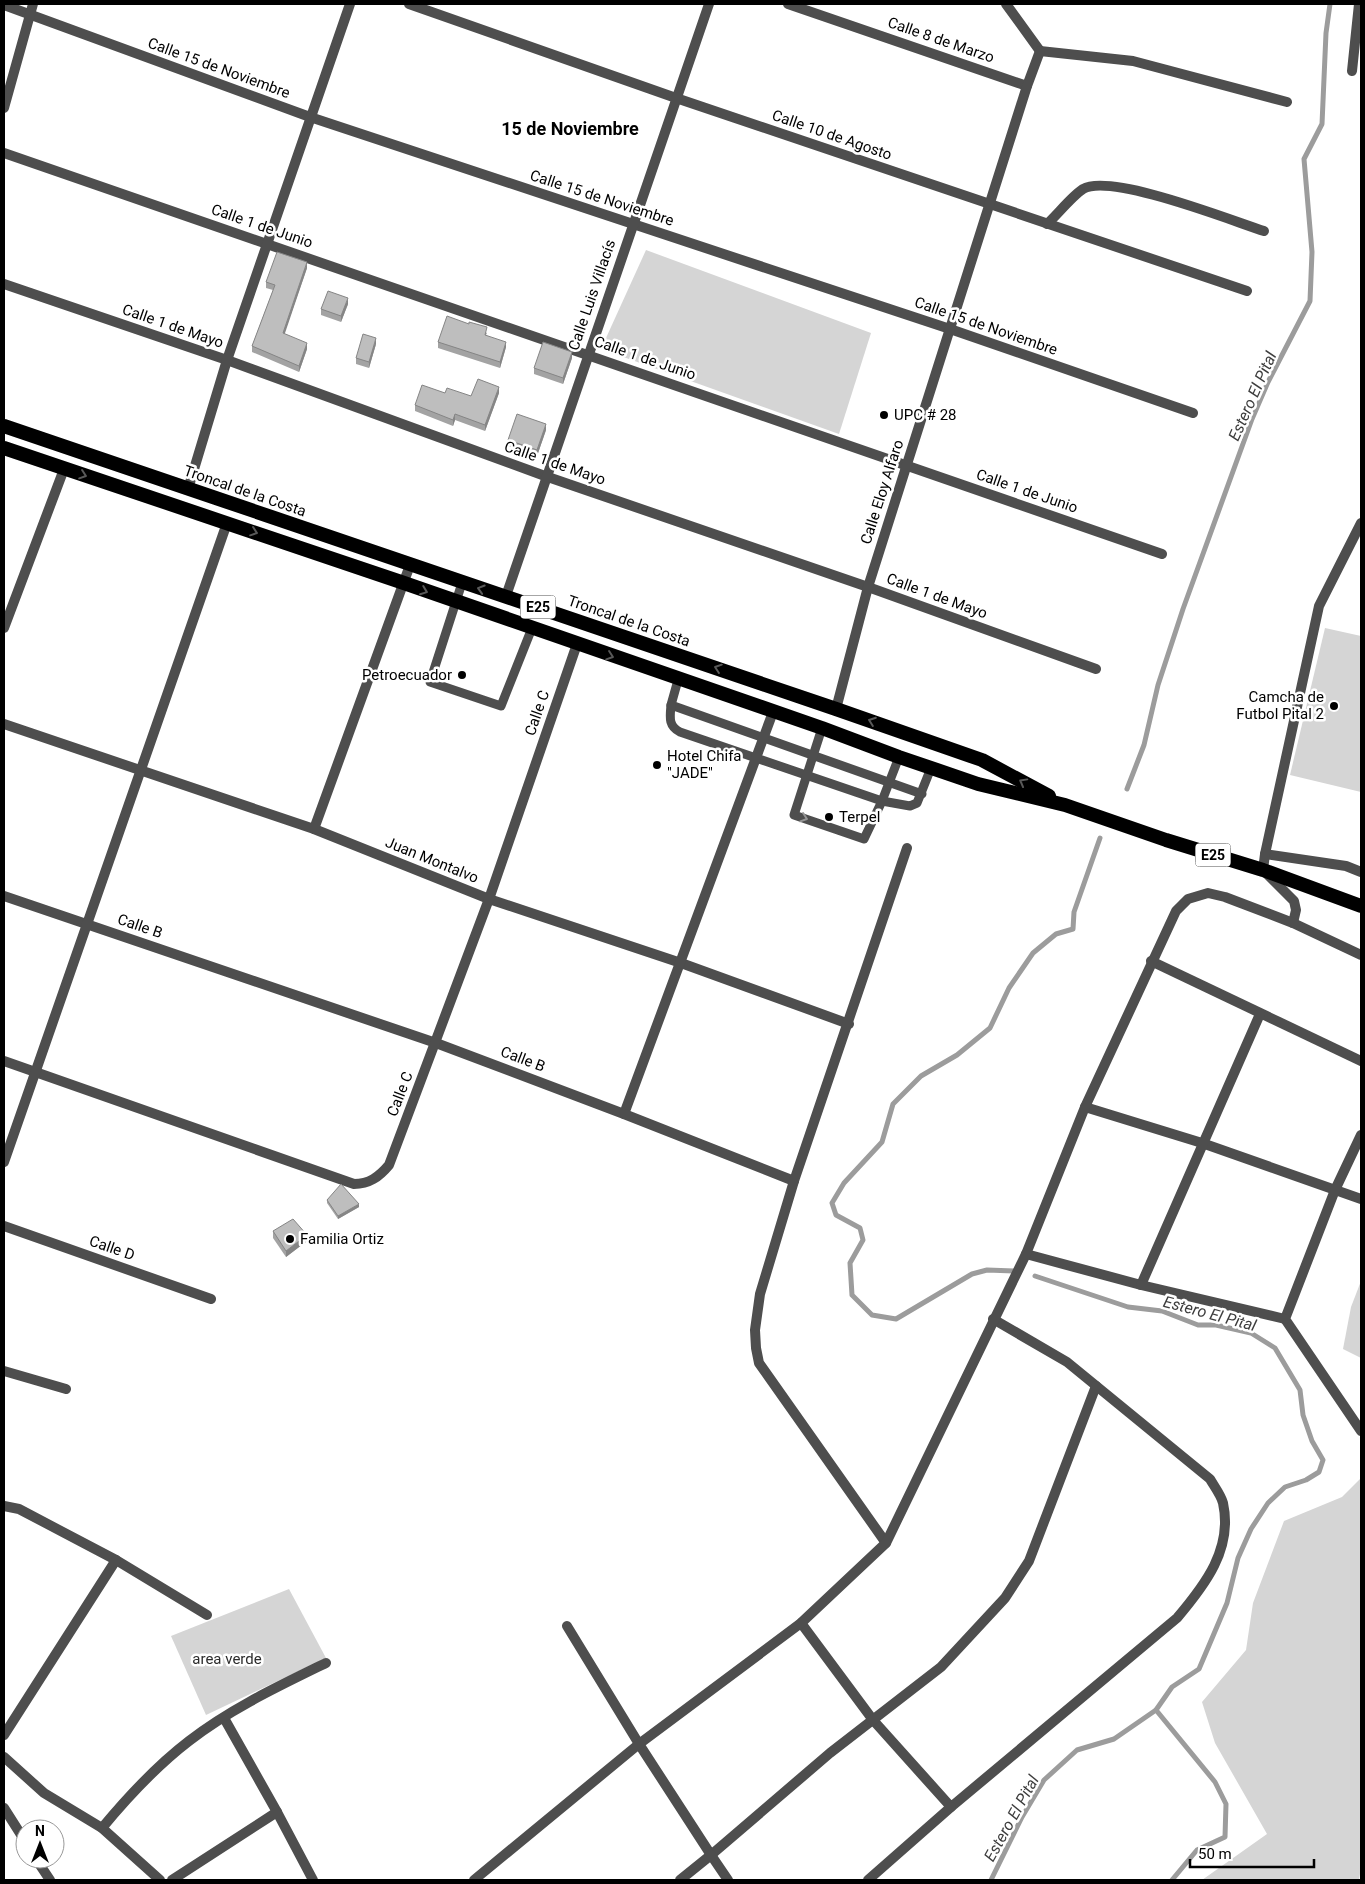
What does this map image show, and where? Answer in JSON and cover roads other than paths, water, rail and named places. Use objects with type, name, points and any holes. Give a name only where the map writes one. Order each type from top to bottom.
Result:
[{"type":"highway","name":"Troncal de la Costa","points":[[4,426],[982,760],[1065,805]]},
{"type":"highway","name":"Troncal de la Costa","points":[[4,448],[404,583],[455,603],[822,728],[931,768],[996,789],[1065,805],[1166,840],[1262,870],[1361,906]]},
{"type":"street","points":[[188,489],[226,360],[350,4]]},
{"type":"street","name":"Calle 10 de Agosto","points":[[408,4],[676,98],[1247,291]]},
{"type":"street","name":"Calle Luis Villacís","points":[[506,596],[545,476],[709,4]]},
{"type":"street","name":"Calle 8 de Marzo","points":[[788,4],[1027,86]]},
{"type":"street","points":[[1006,4],[1040,51],[1133,61],[1287,102]]},
{"type":"street","points":[[1352,71],[1359,4]]},
{"type":"street","name":"Calle 15 de Noviembre","points":[[4,5],[32,9],[310,117],[950,329],[1193,413]]},
{"type":"street","points":[[4,108],[32,9]]},
{"type":"street","name":"Calle Eloy Alfaro","points":[[836,709],[868,587],[1027,86],[1040,51]]},
{"type":"street","name":"Calle 1 de Junio","points":[[4,153],[1162,554]]},
{"type":"street","points":[[1047,224],[1083,189],[1103,185],[1129,188],[1264,231]]},
{"type":"street","name":"Calle 1 de Mayo","points":[[4,284],[226,360],[545,476],[868,587],[1096,669]]},
{"type":"street","points":[[4,628],[64,469]]},
{"type":"street","points":[[4,1162],[34,1071],[88,925],[227,523]]},
{"type":"street","points":[[1293,924],[1296,910],[1294,901],[1278,888],[1262,870],[1319,606],[1361,523]]},
{"type":"street","points":[[314,829],[410,565]]},
{"type":"street","name":"Calle C","points":[[4,1061],[354,1184],[360,1184],[377,1178],[389,1165],[436,1043],[489,899],[577,644]]},
{"type":"street","points":[[624,1114],[773,712]]},
{"type":"street","name":"Juan Montalvo","points":[[4,724],[140,772],[314,829],[489,899],[681,964],[849,1024]]},
{"type":"street","points":[[886,1542],[759,1363],[755,1330],[760,1294],[794,1181],[849,1024],[907,848]]},
{"type":"street","points":[[1265,854],[1346,866],[1361,872]]},
{"type":"street","points":[[474,1880],[639,1744],[800,1623],[886,1542],[1026,1254],[1085,1107],[1151,961],[1176,911],[1188,899],[1208,893],[1225,897],[1293,924],[1361,955]]},
{"type":"street","name":"Calle B","points":[[4,896],[436,1043],[794,1181]]},
{"type":"street","points":[[1151,961],[1361,1061]]},
{"type":"street","points":[[1142,1285],[1202,1143],[1260,1014]]},
{"type":"street","points":[[1085,1107],[1202,1143],[1361,1199]]},
{"type":"street","points":[[1285,1319],[1335,1190],[1361,1135]]},
{"type":"street","name":"Calle D","points":[[4,1226],[210,1299]]},
{"type":"street","points":[[1026,1254],[1142,1285],[1285,1319],[1361,1431]]},
{"type":"street","points":[[868,1880],[951,1807],[1177,1618],[1199,1592],[1222,1550],[1222,1502],[1210,1479],[1067,1362],[993,1319]]},
{"type":"street","points":[[4,1371],[66,1388]]},
{"type":"street","points":[[680,1880],[711,1856],[830,1753],[941,1668],[1006,1598],[1029,1561],[1096,1386]]},
{"type":"street","points":[[4,1506],[19,1508],[116,1560],[207,1615]]},
{"type":"street","points":[[4,1735],[116,1560]]},
{"type":"street","points":[[800,1623],[873,1720],[951,1807]]},
{"type":"street","points":[[568,1626],[639,1744],[728,1880]]},
{"type":"street","points":[[102,1828],[124,1802],[188,1742],[224,1718],[326,1663]]},
{"type":"street","points":[[224,1718],[313,1880]]},
{"type":"street","points":[[4,1757],[44,1793],[102,1828],[160,1880]]},
{"type":"street","points":[[4,1808],[15,1825]]},
{"type":"street","points":[[172,1880],[277,1812]]},
{"type":"street","points":[[43,1869],[50,1880]]},
{"type":"lane","points":[[462,583],[430,682],[501,706],[532,628]]},
{"type":"lane","points":[[678,680],[671,705],[670,720],[675,730],[756,759],[882,801],[910,806],[917,804],[931,768]]},
{"type":"lane","points":[[671,705],[922,794]]},
{"type":"lane","points":[[822,728],[794,815],[864,838],[882,801],[899,757]]},
{"type":"waterway","name":"Estero El Pital","points":[[1127,789],[1144,745],[1158,685],[1183,609],[1252,419],[1268,382],[1310,301],[1312,252],[1304,159],[1322,124],[1326,33],[1330,4]]},
{"type":"waterway","name":"Estero El Pital","points":[[1014,1271],[987,1270],[972,1274],[896,1319],[872,1315],[852,1295],[850,1263],[863,1240],[860,1228],[836,1215],[832,1203],[844,1183],[882,1142],[893,1104],[921,1076],[957,1055],[990,1028],[1009,988],[1033,953],[1056,934],[1073,929],[1074,912],[1100,838]]},
{"type":"waterway","name":"Estero El Pital","points":[[1035,1276],[1128,1307],[1162,1311],[1198,1325],[1216,1325],[1251,1333],[1275,1348],[1300,1390],[1303,1415],[1312,1441],[1323,1460],[1319,1472],[1306,1480],[1285,1487],[1268,1503],[1251,1529],[1238,1558],[1227,1603],[1199,1669],[1172,1687],[1156,1710],[1215,1782],[1226,1804],[1225,1837],[1197,1850],[1172,1880]]},
{"type":"waterway","name":"Estero El Pital","points":[[991,1880],[1022,1817],[1044,1780],[1077,1750],[1114,1739],[1156,1710]]},
{"type":"place","name":"UPC # 28","points":[[884,415]]},
{"type":"place","name":"Petroecuador","points":[[462,675]]},
{"type":"place","name":"Camcha de Futbol Pital 2","points":[[1334,706]]},
{"type":"place","name":"Hotel Chifa \"JADE\"","points":[[657,765]]},
{"type":"place","name":"Terpel","points":[[829,817]]},
{"type":"place","name":"Familia Ortiz","points":[[290,1239]]},
{"type":"district","name":"15 de Noviembre","points":[[570,129]]},
{"type":"park label","name":"area verde","points":[[227,1659]]}]
